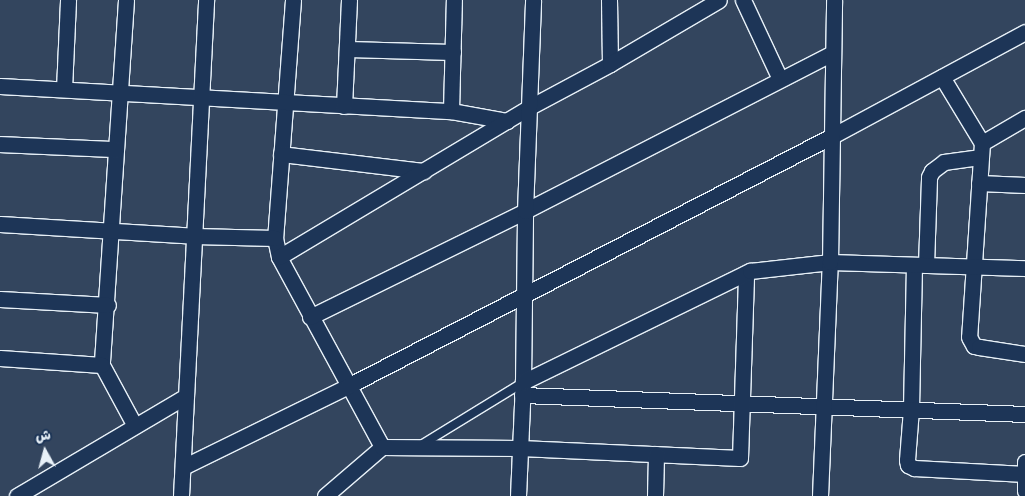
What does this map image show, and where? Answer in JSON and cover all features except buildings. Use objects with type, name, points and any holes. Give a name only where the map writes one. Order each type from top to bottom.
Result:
[{"type":"street","points":[[64,89],[68,0]]},
{"type":"street","points":[[126,0],[108,305],[102,365],[135,426]]},
{"type":"street","points":[[181,496],[206,0]]},
{"type":"street","points":[[293,0],[284,103],[276,238],[279,257],[382,447]]},
{"type":"street","points":[[344,106],[350,0]]},
{"type":"street","points":[[451,111],[454,0]]},
{"type":"street","points":[[518,496],[525,294],[524,211],[533,0]]},
{"type":"street","points":[[609,0],[610,64]]},
{"type":"street","points":[[279,257],[528,108],[610,64],[719,0]]},
{"type":"street","points":[[743,0],[780,79]]},
{"type":"street","points":[[820,496],[830,262],[834,0]]},
{"type":"street","points":[[183,467],[348,386],[832,136],[1025,32]]},
{"type":"street","points":[[347,49],[453,52]]},
{"type":"street","points":[[310,317],[524,211],[833,53]]},
{"type":"street","points":[[942,77],[981,150],[969,333],[971,342],[978,348],[1025,354]]},
{"type":"street","points":[[0,86],[451,111],[507,121]]},
{"type":"street","points":[[1025,118],[981,150],[944,162],[932,171],[929,178],[920,265],[907,460],[912,468],[1025,474]]},
{"type":"street","points":[[0,144],[116,149]]},
{"type":"street","points":[[281,154],[424,171]]},
{"type":"street","points":[[979,183],[1025,185]]},
{"type":"street","points":[[0,224],[194,236],[276,238]]},
{"type":"street","points":[[523,388],[754,270],[830,262],[1025,268]]},
{"type":"street","points":[[325,496],[382,447],[520,448],[740,458],[746,273]]},
{"type":"street","points":[[0,300],[108,305]]},
{"type":"street","points":[[0,358],[102,365]]},
{"type":"street","points":[[523,388],[742,402],[1025,414]]},
{"type":"street","points":[[17,496],[186,396]]},
{"type":"street","points":[[655,496],[656,454]]},
{"type":"street","points":[[1025,462],[1025,491]]},
{"type":"lane","points":[[418,448],[523,388]]}]
